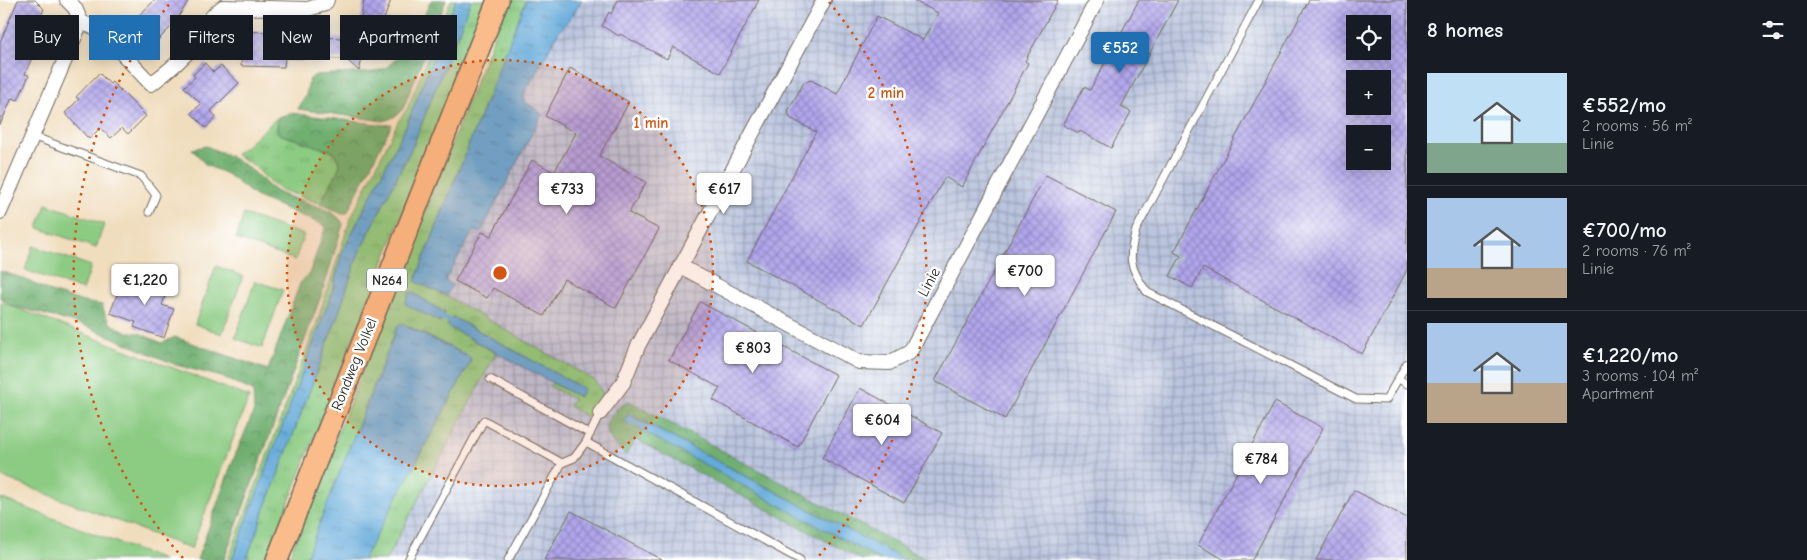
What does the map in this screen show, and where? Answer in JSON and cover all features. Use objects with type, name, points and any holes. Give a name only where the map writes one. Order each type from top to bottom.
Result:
[{"type":"main road","name":"Rondweg Volkel","points":[[277,560],[498,0]]},
{"type":"street","points":[[67,0],[75,8],[81,22],[100,30],[151,84],[161,78],[195,43],[213,14],[223,3],[308,9],[325,4],[327,0]]},
{"type":"street","points":[[600,413],[623,383],[638,346],[824,0]]},
{"type":"street","name":"Linie","points":[[680,266],[859,362],[890,364],[910,352],[1097,0]]},
{"type":"street","points":[[0,212],[81,22]]},
{"type":"lane","points":[[1259,0],[1136,230],[1130,250],[1134,274],[1147,292],[1356,398],[1386,400],[1407,363]]},
{"type":"lane","points":[[32,136],[141,176],[156,195],[149,212]]},
{"type":"lane","points":[[490,379],[590,434]]},
{"type":"lane","points":[[1399,379],[1407,384]]},
{"type":"lane","points":[[508,560],[562,463],[574,458],[586,442],[600,413]]},
{"type":"lane","points":[[408,560],[484,420],[562,463]]},
{"type":"lane","points":[[586,442],[800,560]]},
{"type":"shaded area","points":[[517,0],[1407,0],[1407,560],[297,560]]},
{"type":"green space","points":[[431,0],[446,0],[440,15],[425,15]]},
{"type":"green space","points":[[451,0],[456,0],[450,15],[445,15]]},
{"type":"green space","points":[[471,0],[487,0],[266,560],[246,560],[338,315],[358,255],[414,143],[447,60],[457,60],[457,35]]},
{"type":"green space","points":[[508,0],[526,0],[415,281],[446,296],[594,380],[603,394],[587,417],[569,406],[573,399],[549,386],[552,383],[579,397],[584,389],[453,317],[451,320],[444,316],[445,313],[410,293],[406,304],[440,322],[442,319],[449,322],[447,326],[496,353],[386,560],[363,560],[471,360],[470,357],[404,324],[398,325],[305,560],[288,560]]},
{"type":"green space","points":[[395,60],[422,60],[403,109],[391,118],[383,121],[298,109],[306,95],[309,80],[315,75],[374,72],[387,67]]},
{"type":"green space","points":[[427,60],[432,60],[406,126],[342,253],[331,296],[232,560],[228,560],[316,325],[350,220],[399,120],[407,109]]},
{"type":"green space","points":[[291,113],[384,125],[392,124],[347,213],[342,214],[321,204],[340,164],[334,152],[279,134],[277,129],[278,117]]},
{"type":"green space","points":[[278,117],[277,129],[279,134],[334,152],[340,164],[321,204],[280,189],[252,164],[236,155]]},
{"type":"green space","points":[[206,146],[241,163],[277,192],[325,209],[340,219],[343,224],[324,288],[224,560],[197,560],[232,463],[254,411],[253,391],[222,377],[176,365],[86,326],[10,305],[0,298],[0,271],[22,278],[51,292],[83,302],[102,305],[111,324],[128,332],[139,333],[162,343],[175,337],[268,370],[301,281],[309,274],[326,226],[255,196],[227,174],[206,165],[192,149]]},
{"type":"green space","points":[[46,204],[104,224],[96,248],[38,228]]},
{"type":"green space","points":[[244,214],[304,235],[295,260],[236,239]]},
{"type":"green space","points":[[33,246],[91,266],[83,290],[25,270]]},
{"type":"green space","points":[[216,266],[243,276],[222,334],[195,324]]},
{"type":"green space","points":[[255,281],[283,290],[262,348],[235,338]]},
{"type":"green space","points":[[1,302],[249,397],[191,549],[0,476]]},
{"type":"green space","points":[[629,401],[927,560],[905,560],[629,414],[692,458],[881,560],[862,560],[635,439],[626,455],[617,448],[610,438],[607,422],[612,414]]},
{"type":"green space","points":[[0,498],[163,560],[0,560]]},
{"type":"water","points":[[456,0],[471,0],[457,35],[457,15],[450,15]]},
{"type":"water","points":[[526,0],[582,0],[568,22],[559,31],[523,96],[524,101],[542,114],[482,230],[480,233],[474,230],[445,280],[452,285],[446,296],[415,281]]},
{"type":"water","points":[[432,60],[447,60],[414,143],[358,255],[338,315],[246,560],[232,560],[331,296],[342,253],[406,126]]},
{"type":"water","points":[[412,292],[445,313],[440,322],[405,304]]},
{"type":"water","points":[[453,317],[584,389],[579,397],[447,326]]},
{"type":"water","points":[[400,323],[470,357],[470,363],[363,560],[305,560],[398,325]]},
{"type":"water","points":[[628,414],[905,560],[881,560],[624,421]]},
{"type":"building","points":[[18,0],[35,0],[44,9],[41,15],[15,15],[15,60],[31,60],[25,74],[29,75],[18,100],[12,98],[0,125],[0,42]]},
{"type":"building","points":[[155,0],[189,0],[180,15],[170,15],[170,28],[160,38],[160,15],[139,15]]},
{"type":"building","points":[[364,0],[391,0],[385,15],[362,15]]},
{"type":"building","points":[[618,0],[759,0],[720,73],[673,47],[667,59],[602,26]]},
{"type":"building","points":[[913,0],[1058,0],[1025,61],[1028,63],[962,187],[945,177],[864,325],[747,261],[816,132],[790,118],[788,111],[804,82],[811,80],[837,94],[877,16],[923,40],[938,13]]},
{"type":"building","points":[[1139,0],[1178,0],[1121,107],[1131,112],[1111,148],[1080,131],[1079,133],[1063,125],[1084,87],[1090,90]]},
{"type":"building","points":[[1309,0],[1407,0],[1407,270],[1362,354],[1203,268],[1192,288],[1170,276],[1181,256],[1174,252]]},
{"type":"building","points":[[253,31],[263,32],[263,60],[285,60],[284,67],[241,66],[241,60],[253,60]]},
{"type":"building","points":[[330,38],[340,38],[340,59],[330,59]]},
{"type":"building","points":[[347,60],[362,60],[359,71]]},
{"type":"building","points":[[205,63],[213,72],[221,66],[239,83],[211,111],[216,117],[206,128],[191,113],[201,104],[184,87],[195,77],[193,75]]},
{"type":"building","points":[[570,68],[629,102],[599,156],[646,182],[629,213],[659,229],[616,308],[564,279],[544,316],[493,288],[487,298],[455,281],[482,232],[491,236],[532,160],[554,172],[576,133],[545,116]]},
{"type":"building","points":[[99,73],[110,84],[112,82],[146,116],[128,134],[122,128],[111,138],[100,128],[89,139],[65,113],[79,99],[76,97]]},
{"type":"building","points":[[1046,175],[1116,212],[1005,419],[935,381]]},
{"type":"building","points":[[145,275],[169,284],[162,305],[174,309],[164,338],[134,327],[136,322],[110,313],[119,289],[131,293],[134,284],[140,286]]},
{"type":"building","points":[[700,302],[836,375],[798,447],[713,400],[720,388],[669,360]]},
{"type":"building","points":[[860,388],[942,433],[904,503],[822,458]]},
{"type":"building","points":[[1275,402],[1323,428],[1252,560],[1225,560],[1198,545]]},
{"type":"building","points":[[1354,490],[1407,518],[1407,560],[1316,560]]},
{"type":"building","points":[[571,511],[662,560],[544,560]]},
{"type":"waterway","points":[[436,314],[457,325]]}]
